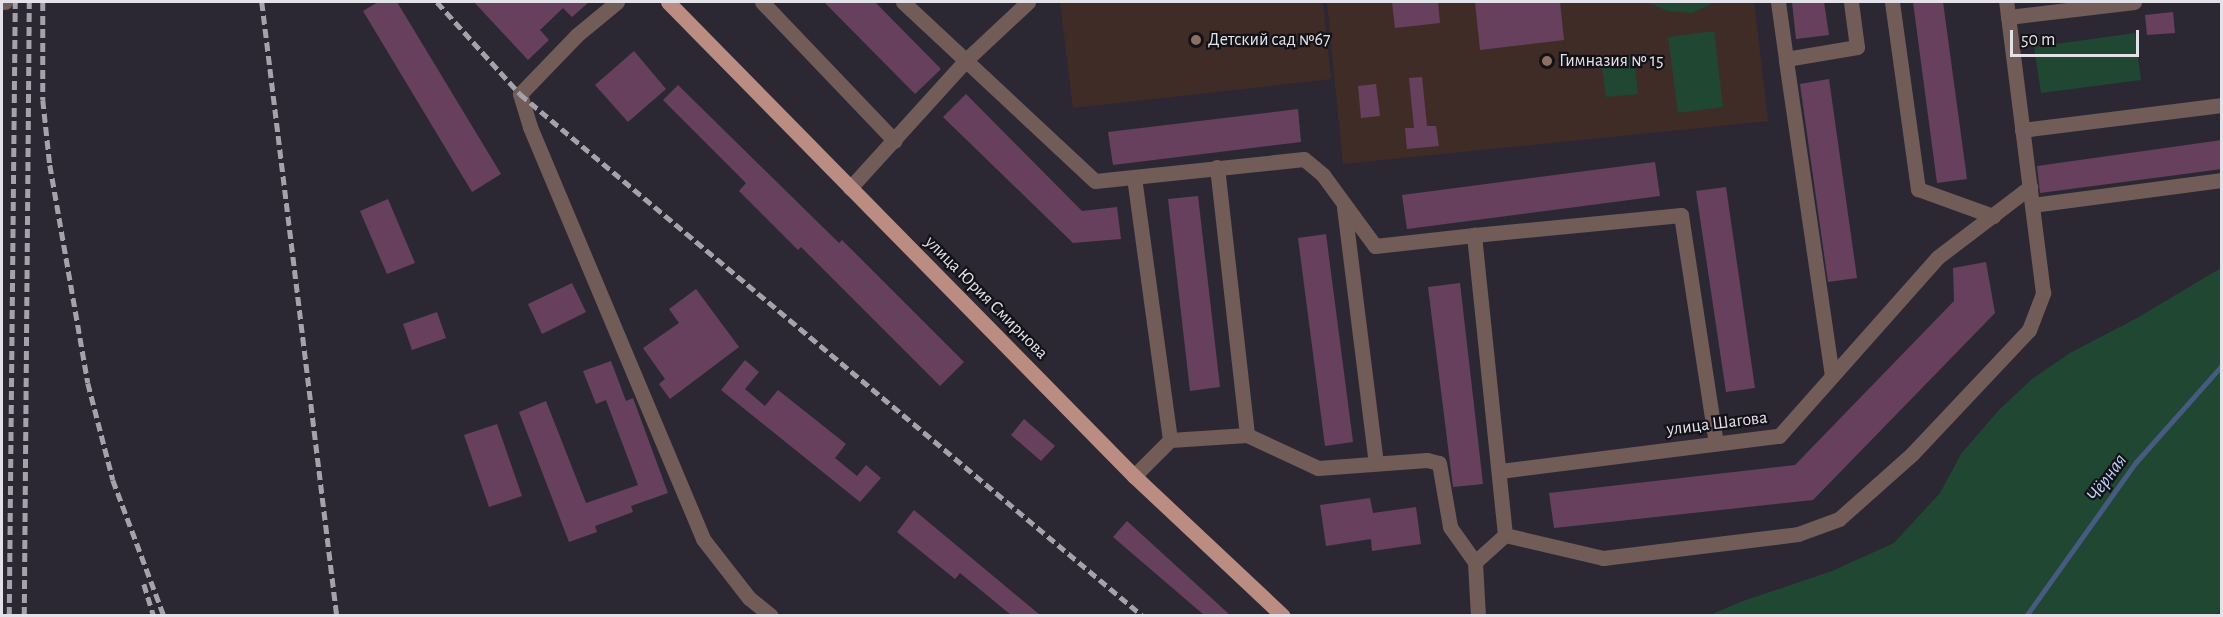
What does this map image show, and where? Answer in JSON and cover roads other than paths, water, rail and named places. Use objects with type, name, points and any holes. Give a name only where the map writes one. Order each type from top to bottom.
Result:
[{"type":"main road","name":"улица Юрия Смирнова","points":[[668,2],[1134,476],[1283,615]]},
{"type":"lane","points":[[617,2],[577,35],[520,93],[530,127],[704,539],[749,598],[771,615]]},
{"type":"lane","points":[[762,2],[895,141]]},
{"type":"lane","points":[[903,2],[1095,181],[1304,159],[1323,175],[1374,246],[1681,215],[1716,443]]},
{"type":"lane","points":[[850,188],[966,60],[1028,2]]},
{"type":"lane","points":[[1778,2],[1832,376]]},
{"type":"lane","points":[[1786,59],[1857,47],[1851,2]]},
{"type":"lane","points":[[1892,2],[1918,189],[1993,216]]},
{"type":"lane","points":[[1505,535],[1603,558],[1798,534],[1839,519],[1912,454],[2029,330],[2043,293],[2007,9],[2134,2]]},
{"type":"lane","points":[[2022,130],[2222,105]]},
{"type":"lane","points":[[1216,167],[1247,435]]},
{"type":"lane","points":[[1134,177],[1170,440]]},
{"type":"lane","points":[[2032,205],[2222,180]]},
{"type":"lane","name":"улица Шагова","points":[[1500,471],[1779,436],[1938,257],[2030,187]]},
{"type":"lane","points":[[1344,207],[1376,463]]},
{"type":"lane","points":[[1474,235],[1505,535]]},
{"type":"lane","points":[[1134,476],[1170,440],[1247,435],[1318,468],[1427,460],[1439,463],[1450,527],[1476,562],[1478,615]]},
{"type":"lane","points":[[1476,562],[1505,535]]},
{"type":"waterway","name":"Чёрная","points":[[2026,616],[2136,462],[2222,365]]},
{"type":"railway","points":[[9,616],[15,2]]},
{"type":"railway","points":[[24,616],[29,2]]},
{"type":"railway","points":[[43,2],[43,100],[50,165],[88,383],[113,480],[164,616]]},
{"type":"railway","points":[[262,2],[337,616]]},
{"type":"railway","points":[[437,2],[520,94],[1143,616]]},
{"type":"railway","points":[[144,584],[154,616]]},
{"type":"place","name":"Детский сад №67","points":[[1196,40]]},
{"type":"place","name":"Гимназия № 15","points":[[1547,61]]}]
